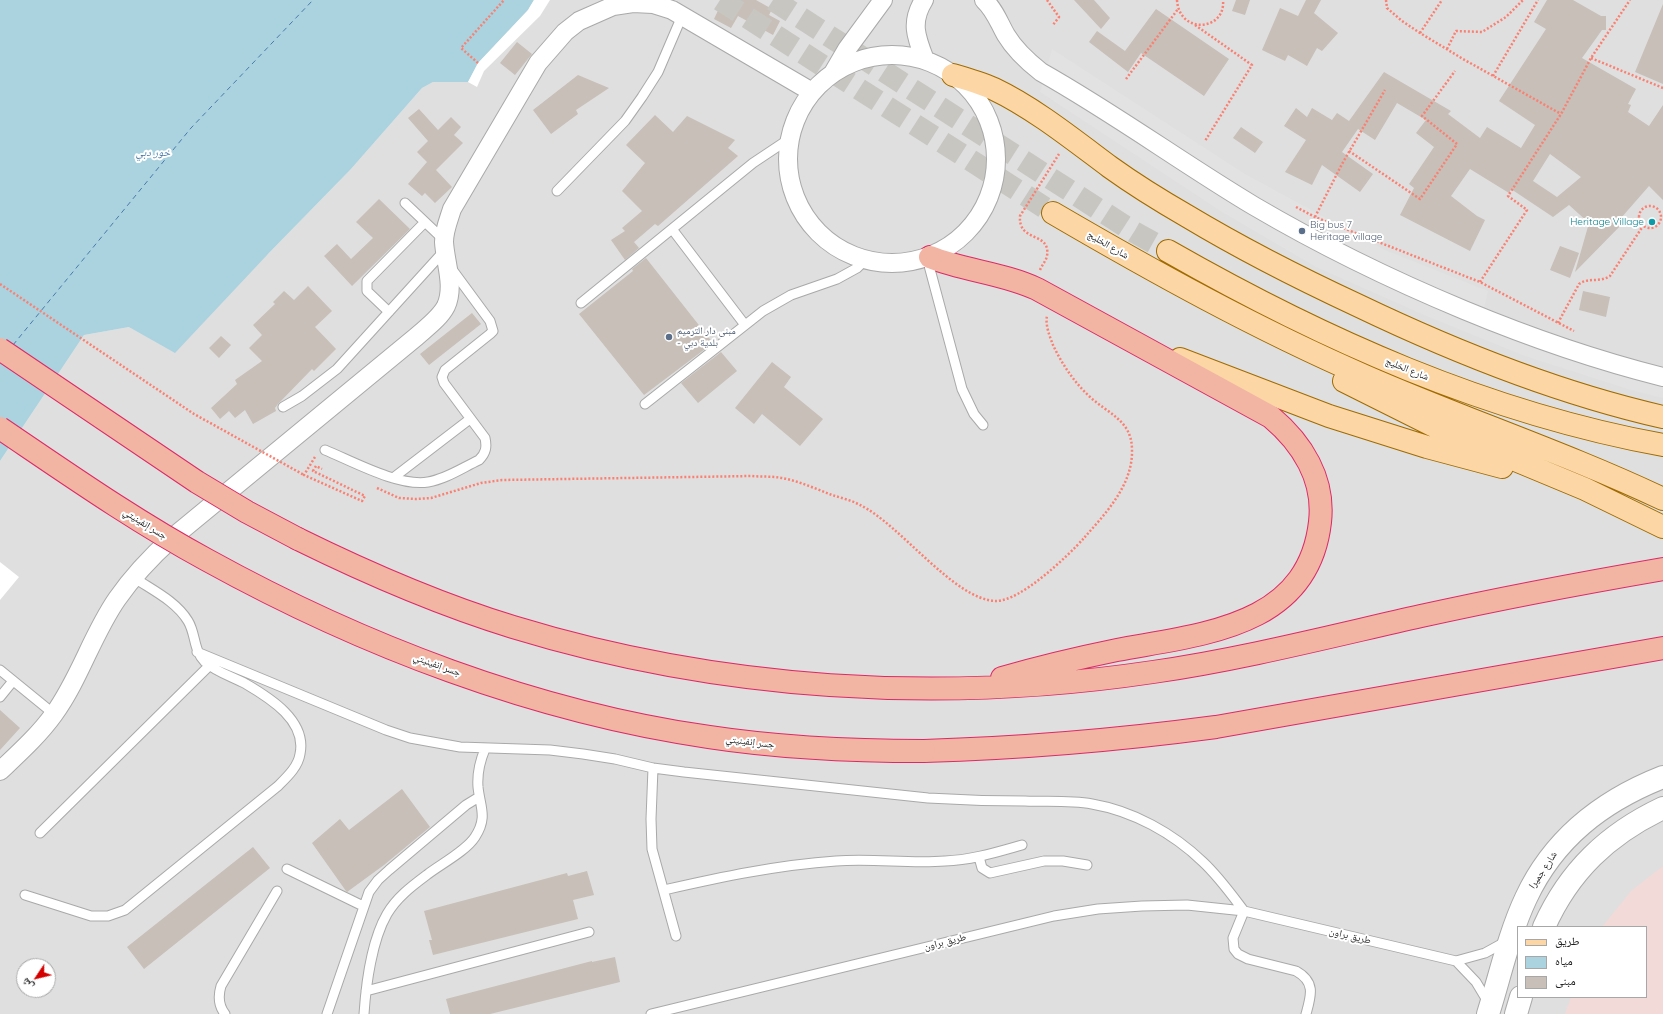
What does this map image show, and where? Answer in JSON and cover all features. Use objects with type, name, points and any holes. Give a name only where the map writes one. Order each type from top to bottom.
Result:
[{"type":"highway","points":[[928,257],[953,266],[1010,278],[1024,283],[1051,296],[1142,348],[1270,417],[1294,440],[1304,453],[1312,468],[1320,500],[1319,532],[1315,548],[1300,578],[1278,602],[1250,619],[1192,635],[1056,663],[968,688]]},
{"type":"highway","points":[[0,349],[149,451],[247,512],[350,564],[457,608],[512,626],[624,656],[680,668],[737,676],[794,683],[910,689],[1030,685],[1092,680],[1152,673],[1211,663],[1431,614],[1663,569]]},
{"type":"highway","name":"جسر إنفينيتي","points":[[0,428],[152,529],[259,588],[370,639],[484,682],[602,716],[708,737],[816,749],[924,751],[998,749],[1071,744],[1216,726],[1663,648]]},
{"type":"main road","points":[[953,75],[993,89],[1012,98],[1116,171],[1164,202],[1212,231],[1324,290],[1435,341],[1490,363],[1594,399],[1663,417]]},
{"type":"main road","name":"شارع الخليج","points":[[1053,213],[1167,278],[1287,341],[1442,409],[1565,456],[1663,498]]},
{"type":"main road","name":"شارع الخليج","points":[[1168,251],[1276,310],[1332,337],[1432,379],[1542,417],[1590,430],[1663,445]]},
{"type":"main road","name":"شارع الخليج","points":[[1227,310],[1314,365],[1381,400],[1461,438],[1585,489],[1663,527]]},
{"type":"main road","points":[[1142,348],[1179,359],[1281,399],[1378,432],[1585,489]]},
{"type":"street","points":[[833,73],[847,49],[884,0]]},
{"type":"street","points":[[924,0],[916,16],[915,25],[916,34],[925,60]]},
{"type":"street","points":[[984,0],[994,12],[1013,45],[1041,72],[1215,182],[1296,230],[1400,282],[1507,328],[1584,355],[1663,377]]},
{"type":"street","points":[[0,771],[38,734],[54,714],[66,695],[104,620],[116,600],[133,577],[151,557],[172,538],[416,337],[439,316],[446,307],[449,296],[449,285],[445,250],[447,223],[452,209],[527,80],[551,46],[564,32],[579,21],[613,6],[652,2],[672,10],[812,92]]},
{"type":"street","points":[[877,56],[909,56],[925,60],[953,75],[965,85],[987,118],[994,141],[995,173],[992,189],[979,218],[957,241],[944,250],[912,262],[896,264],[880,263],[850,255],[836,248],[812,227],[803,214],[791,186],[787,155],[792,129],[800,109],[812,92],[833,73],[847,65],[862,59],[877,56]]},
{"type":"street","name":"شارع جميرا","points":[[1489,1010],[1525,899],[1550,858],[1582,823],[1600,809],[1620,796],[1663,776]]},
{"type":"street","points":[[1545,926],[1562,893],[1590,857],[1626,828],[1663,808]]},
{"type":"street","points":[[1516,1014],[1521,998]]},
{"type":"lane","points":[[557,191],[625,121],[634,109],[658,72],[682,16]]},
{"type":"lane","points":[[581,303],[753,163],[789,139]]},
{"type":"lane","points":[[325,450],[393,478],[404,481],[426,482],[446,477],[479,460],[486,450],[485,438],[444,383],[442,377],[445,370],[493,331],[492,326],[445,250],[425,222],[405,203]]},
{"type":"lane","points":[[389,312],[367,290],[367,281],[425,222]]},
{"type":"lane","points":[[672,229],[745,324]]},
{"type":"lane","points":[[283,407],[302,396],[337,369],[445,250]]},
{"type":"lane","points":[[928,257],[962,390],[974,414],[983,425]]},
{"type":"lane","points":[[645,404],[745,324],[775,303],[791,295],[837,279],[857,268],[865,260]]},
{"type":"lane","points":[[1642,372],[1663,366]]},
{"type":"lane","points":[[393,478],[470,419]]},
{"type":"lane","points":[[25,895],[91,916],[108,916],[117,914],[132,906],[278,786],[292,771],[300,754],[301,737],[291,719],[271,700],[246,684],[210,665],[198,652],[192,630],[182,612],[133,577]]},
{"type":"lane","points":[[198,652],[386,730],[435,743],[485,749],[518,748],[557,750],[615,759],[653,768],[928,798],[1067,802],[1097,805],[1116,810],[1140,819],[1163,831],[1184,846],[1212,872],[1244,911],[1233,938],[1234,949],[1242,957],[1296,971],[1308,980],[1311,994],[1306,1014]]},
{"type":"lane","points":[[40,833],[210,665]]},
{"type":"lane","points":[[0,670],[54,714]]},
{"type":"lane","points":[[0,697],[13,681]]},
{"type":"lane","points":[[364,1014],[366,991],[380,929],[387,914],[409,888],[463,848],[474,838],[482,819],[483,808],[480,797],[478,774],[480,760],[485,749]]},
{"type":"lane","points":[[653,768],[652,849],[676,936]]},
{"type":"lane","points":[[327,1014],[369,892],[378,880],[389,870],[466,805],[480,797]]},
{"type":"lane","points":[[664,890],[747,872],[829,862],[879,860],[930,862],[979,857],[1022,845]]},
{"type":"lane","points":[[979,857],[982,868],[990,873],[1044,861],[1063,861],[1087,865]]},
{"type":"lane","points":[[287,869],[363,906]]},
{"type":"lane","points":[[225,1014],[220,1006],[219,999],[221,986],[277,891]]},
{"type":"lane","name":"طريق براون","points":[[651,1014],[1054,916],[1098,909],[1187,905],[1244,911],[1456,961],[1484,953],[1511,939]]},
{"type":"lane","points":[[366,991],[589,932]]},
{"type":"lane","points":[[1456,961],[1476,982],[1489,1010]]},
{"type":"path","points":[[478,63],[461,48],[504,0]]},
{"type":"path","points":[[1047,0],[1060,17],[1053,25]]},
{"type":"path","points":[[1177,0],[1178,9],[1181,16],[1252,65],[1205,141]]},
{"type":"path","points":[[1195,25],[1210,23],[1217,18],[1222,11],[1223,0]]},
{"type":"path","points":[[1386,0],[1387,8],[1402,21],[1420,33],[1463,60],[1561,114]]},
{"type":"path","points":[[1420,33],[1442,0]]},
{"type":"path","points":[[1446,49],[1456,31],[1482,32],[1506,17],[1523,0]]},
{"type":"path","points":[[1493,76],[1538,0]]},
{"type":"path","points":[[1480,282],[1527,210],[1508,196],[1561,114],[1591,58],[1630,0]]},
{"type":"path","points":[[1126,79],[1178,9]]},
{"type":"path","points":[[1591,58],[1663,88]]},
{"type":"path","points":[[1349,151],[1420,199],[1457,144],[1422,116],[1455,72]]},
{"type":"path","points":[[1315,216],[1349,151],[1386,90]]},
{"type":"path","points":[[1294,206],[1315,216],[1480,282],[1579,333]]},
{"type":"path","points":[[1648,206],[1656,208],[1661,215],[1659,224],[1652,228],[1643,226],[1638,219],[1640,210],[1648,206]]},
{"type":"path","points":[[1558,323],[1579,284],[1583,281],[1605,279],[1610,276],[1643,226]]},
{"type":"path","points":[[0,284],[177,403],[221,430],[304,475],[362,502],[365,496],[313,471],[316,466],[322,468]]},
{"type":"path","points":[[370,485],[400,498],[415,499],[431,498],[481,483],[524,479],[752,476],[782,478],[860,505],[885,522],[949,578],[972,594],[997,601],[1014,595],[1032,585],[1069,554],[1097,523],[1124,487],[1130,471],[1132,451],[1131,440],[1126,426],[1119,418],[1089,396],[1076,382],[1057,354],[1050,338],[1046,320],[1051,296]]},
{"type":"path","points":[[304,475],[314,457],[322,460]]},
{"type":"shaded area","points":[[538,0],[1663,0],[1663,1014],[0,1014],[0,461],[84,335],[129,327],[268,254],[351,169],[422,88],[433,82],[448,81]]},
{"type":"shaded area","name":"Big bus 7 Heritage village","points":[[1052,49],[1245,174],[1385,250],[1488,291],[1481,321],[1663,383],[1663,398],[1631,390],[1525,356],[1424,315],[1316,267],[1222,212],[1040,92]]},
{"type":"shaded area","points":[[1663,866],[1663,1014],[1565,1014],[1571,998],[1647,998],[1647,926],[1603,926],[1631,891]]},
{"type":"water","name":"خور دبي","points":[[0,0],[534,0],[528,10],[478,63],[468,82],[433,82],[422,88],[351,169],[268,254],[175,353],[129,327],[84,335],[0,461]]},
{"type":"pier","points":[[534,0],[550,0],[540,16],[484,71],[477,87],[468,82],[478,63],[528,10]]},
{"type":"pier","points":[[0,562],[19,577],[0,600]]},
{"type":"building","points":[[723,0],[756,0],[772,9],[769,15],[780,21],[773,35],[738,16],[731,28],[714,19]]},
{"type":"building","points":[[1074,0],[1094,0],[1110,18],[1101,29]]},
{"type":"building","points":[[1236,0],[1250,0],[1245,15],[1232,11]]},
{"type":"building","points":[[1306,0],[1321,0],[1314,13],[1338,33],[1322,51],[1317,48],[1307,66],[1288,55],[1285,61],[1262,50],[1280,8],[1298,16]]},
{"type":"building","points":[[1547,0],[1573,0],[1601,16],[1606,16],[1606,30],[1602,30],[1582,58],[1636,89],[1628,104],[1631,105],[1628,112],[1649,126],[1663,105],[1663,200],[1649,186],[1621,218],[1625,221],[1575,272],[1589,223],[1569,205],[1553,217],[1511,189],[1509,193],[1470,169],[1451,196],[1477,216],[1485,220],[1470,251],[1400,215],[1414,188],[1409,184],[1434,147],[1416,133],[1426,120],[1397,103],[1375,140],[1358,129],[1342,152],[1373,174],[1360,192],[1322,165],[1312,185],[1285,172],[1306,140],[1284,126],[1296,108],[1307,117],[1312,108],[1332,120],[1337,113],[1349,121],[1384,72],[1451,111],[1448,114],[1480,138],[1487,127],[1521,148],[1535,125],[1499,101],[1546,29],[1534,22]],"holes":[[[1550,154],[1581,177],[1557,197],[1533,181]]]},
{"type":"building","points":[[1663,4],[1663,84],[1635,72]]},
{"type":"building","points":[[1156,9],[1229,59],[1204,96],[1141,53],[1128,72],[1089,42],[1097,31],[1125,51]]},
{"type":"building","points":[[517,42],[532,54],[515,75],[500,63]]},
{"type":"building","points":[[578,75],[609,88],[576,110],[578,114],[551,134],[533,110]]},
{"type":"building","points":[[419,109],[438,130],[451,117],[461,127],[454,135],[463,143],[436,170],[452,187],[435,203],[425,193],[422,196],[408,184],[427,162],[417,152],[428,141],[408,118]]},
{"type":"building","points":[[655,115],[673,132],[687,116],[735,140],[728,148],[738,156],[658,226],[655,224],[634,242],[639,248],[625,260],[611,240],[625,231],[622,228],[642,211],[622,191],[645,163],[626,145]]},
{"type":"building","points":[[1241,127],[1263,142],[1255,153],[1233,138]]},
{"type":"building","points":[[379,199],[410,229],[352,286],[324,256],[337,244],[351,259],[373,238],[356,222]]},
{"type":"building","points":[[1560,246],[1579,253],[1570,278],[1550,270]]},
{"type":"building","points":[[646,258],[713,343],[644,395],[579,314],[633,271],[632,269]]},
{"type":"building","points":[[308,286],[332,311],[315,327],[336,349],[314,371],[312,369],[278,404],[275,408],[276,411],[253,424],[245,410],[235,418],[229,411],[220,419],[211,408],[237,384],[235,380],[262,361],[249,348],[262,335],[253,325],[275,304],[273,302],[284,291],[294,300]]},
{"type":"building","points":[[1583,291],[1610,297],[1606,317],[1579,310]]},
{"type":"building","points":[[472,313],[481,324],[429,365],[420,354]]},
{"type":"building","points":[[221,336],[231,345],[219,358],[209,348]]},
{"type":"building","points":[[721,352],[737,371],[698,403],[681,383]]},
{"type":"building","points":[[772,362],[791,377],[784,387],[823,419],[800,446],[762,414],[754,424],[735,408]]},
{"type":"building","points":[[0,710],[20,728],[0,750]]},
{"type":"building","points":[[402,789],[430,827],[384,865],[347,892],[312,843],[340,819],[349,830]]},
{"type":"building","points":[[253,847],[270,868],[144,969],[127,947]]},
{"type":"building","points":[[587,871],[594,895],[573,900],[578,919],[433,955],[429,940],[432,940],[424,911],[567,873],[568,876]]},
{"type":"building","points":[[615,957],[620,982],[490,1014],[450,1014],[446,999],[592,961]]},
{"type":"ferry route","points":[[13,345],[191,128],[313,0]]},
{"type":"tunnel","points":[[720,0],[1053,213]]},
{"type":"tunnel","points":[[773,0],[1134,232],[1168,251]]},
{"type":"place","name":"Heritage Village","points":[[1652,222]]},
{"type":"place","name":"Big bus 7 Heritage village","points":[[1302,231]]},
{"type":"place","name":"مبنى دار الترميم - بلدية دبي","points":[[669,337]]}]
